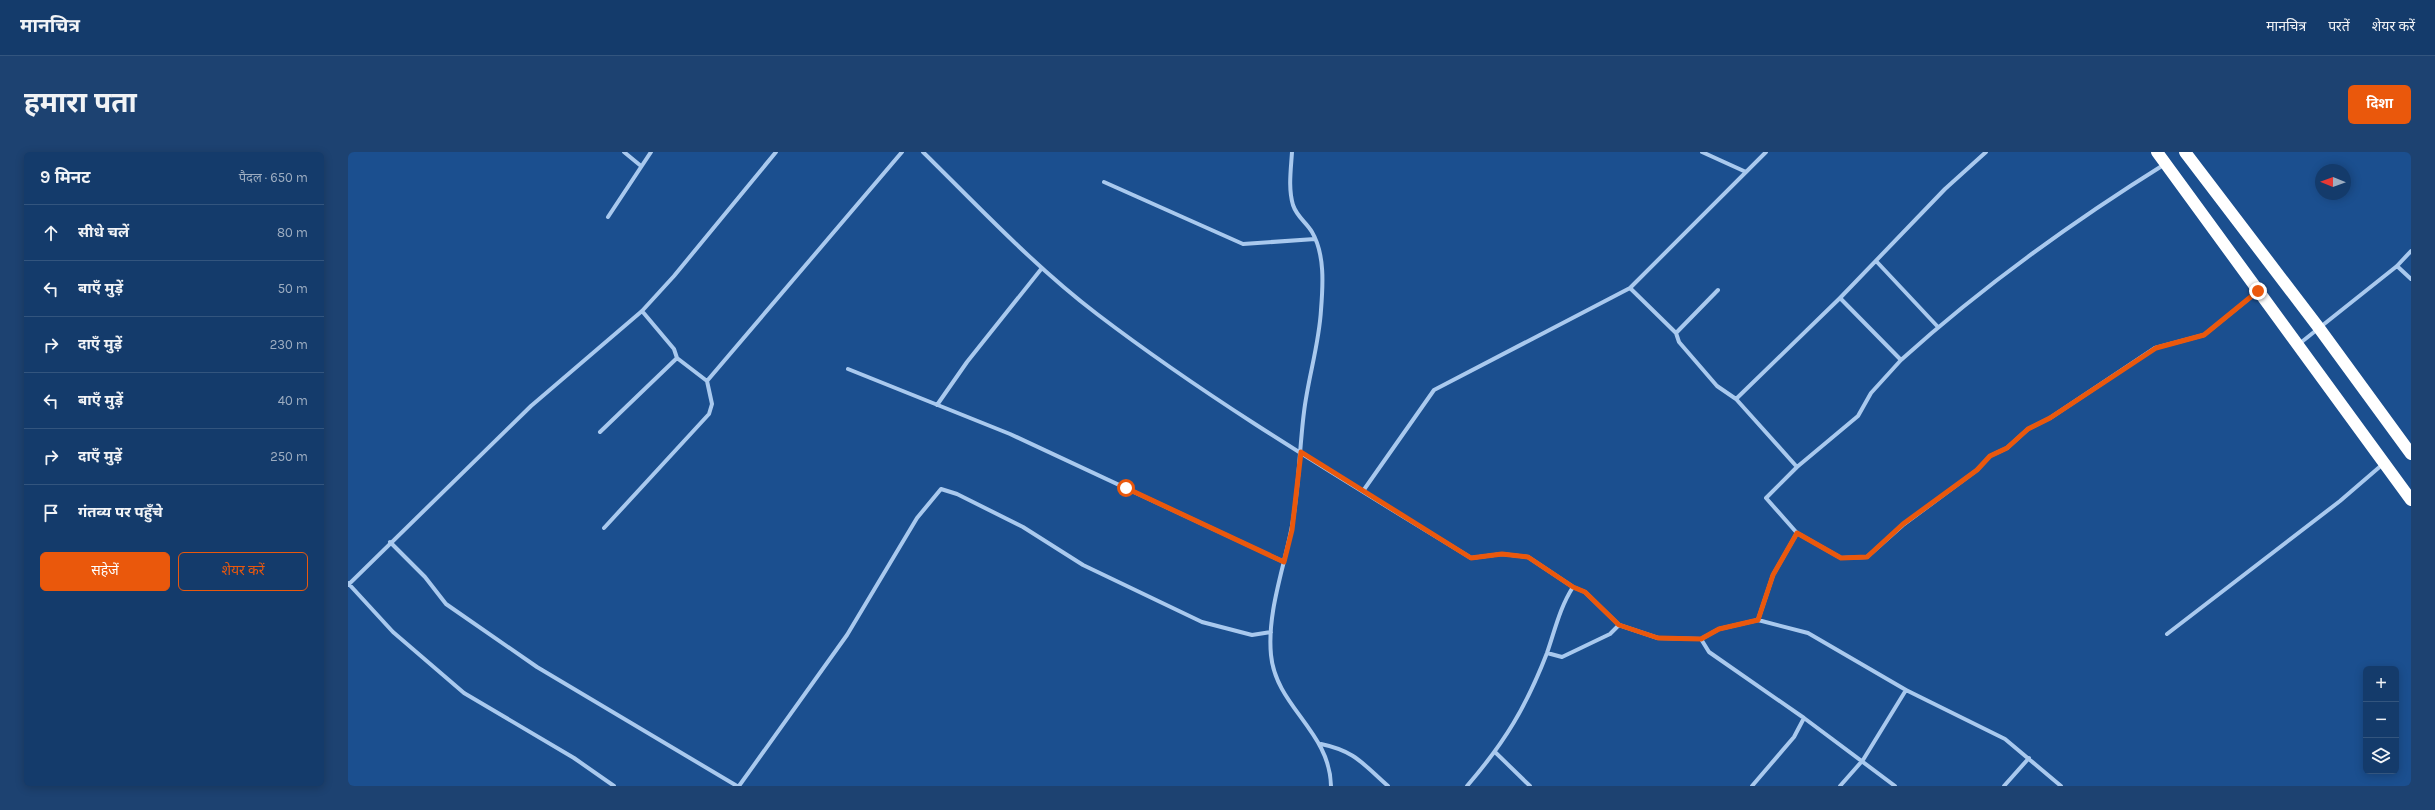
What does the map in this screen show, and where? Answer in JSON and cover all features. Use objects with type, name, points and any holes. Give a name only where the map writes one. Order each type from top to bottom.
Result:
[{"type":"highway","points":[[2157,152],[2411,500]]},
{"type":"highway","points":[[2186,152],[2319,328],[2411,454]]},
{"type":"street","points":[[624,152],[641,166]]},
{"type":"street","points":[[608,217],[651,152]]},
{"type":"street","points":[[614,786],[574,758],[464,693],[393,632],[348,584],[531,406],[642,311],[674,276],[776,152]]},
{"type":"street","points":[[707,381],[902,152]]},
{"type":"street","points":[[923,152],[1042,268],[1096,313],[1184,377],[1471,558],[1502,554],[1528,557],[1573,587],[1585,592],[1619,625],[1658,638],[1701,639],[1719,629],[1758,620],[1808,633],[1906,690],[2005,739],[2030,758],[2062,786]]},
{"type":"street","points":[[1292,152],[1290,194],[1298,217],[1311,230],[1320,252],[1322,288],[1321,311],[1304,413],[1292,530],[1284,562],[1271,632],[1271,658],[1276,676],[1286,695],[1321,744],[1328,760],[1331,786]]},
{"type":"street","points":[[1702,152],[1746,172]]},
{"type":"street","points":[[1363,491],[1434,390],[1630,288],[1766,152]]},
{"type":"street","points":[[1736,399],[1877,262],[1945,190],[1986,152]]},
{"type":"street","points":[[2165,164],[2093,209],[1938,327],[1901,360],[1871,393],[1858,416],[1797,467],[1766,498],[1797,533],[1841,558],[1867,557],[1903,524],[1977,470],[1990,456],[2007,448],[2028,429],[2050,418],[2156,348],[2204,335],[2258,291]]},
{"type":"street","points":[[1104,182],[1243,244],[1315,239]]},
{"type":"street","points":[[2297,345],[2397,266],[2411,251]]},
{"type":"street","points":[[1877,262],[1938,327]]},
{"type":"street","points":[[2397,266],[2411,279]]},
{"type":"street","points":[[936,405],[967,362],[1042,268]]},
{"type":"street","points":[[1630,288],[1676,333],[1680,342],[1718,386],[1736,399],[1797,467]]},
{"type":"street","points":[[1676,333],[1718,290]]},
{"type":"street","points":[[1840,298],[1901,360]]},
{"type":"street","points":[[604,528],[709,414],[712,404],[707,381],[678,358],[674,349],[642,311]]},
{"type":"street","points":[[600,432],[678,358]]},
{"type":"street","points":[[848,369],[1010,434],[1284,562]]},
{"type":"street","points":[[2167,634],[2334,506],[2384,463]]},
{"type":"street","points":[[390,542],[424,577],[446,604],[537,667],[738,786],[847,635],[917,518],[941,489],[957,494],[1022,527],[1083,565],[1202,622],[1252,635],[1271,632]]},
{"type":"street","points":[[1758,620],[1773,575],[1797,533]]},
{"type":"street","points":[[1467,786],[1496,752],[1519,718],[1547,653],[1564,600],[1573,587]]},
{"type":"street","points":[[1547,653],[1562,657],[1610,634],[1619,625]]},
{"type":"street","points":[[1701,639],[1709,652],[1804,718],[1895,786]]},
{"type":"street","points":[[1840,786],[1862,760],[1906,690]]},
{"type":"street","points":[[1752,786],[1794,737],[1804,718]]},
{"type":"street","points":[[1321,744],[1342,749],[1355,756],[1388,786]]},
{"type":"street","points":[[1496,752],[1530,786]]},
{"type":"street","points":[[2004,786],[2030,758]]},
{"type":"route","points":[[1126,488],[1284,562],[1292,530],[1301,452],[1471,558],[1502,554],[1528,557],[1573,587],[1585,592],[1619,625],[1658,638],[1701,639],[1719,629],[1758,620],[1773,575],[1797,533],[1841,558],[1867,557],[1903,524],[1977,470],[1990,456],[2007,448],[2028,429],[2050,418],[2156,348],[2204,335],[2258,291]]}]
